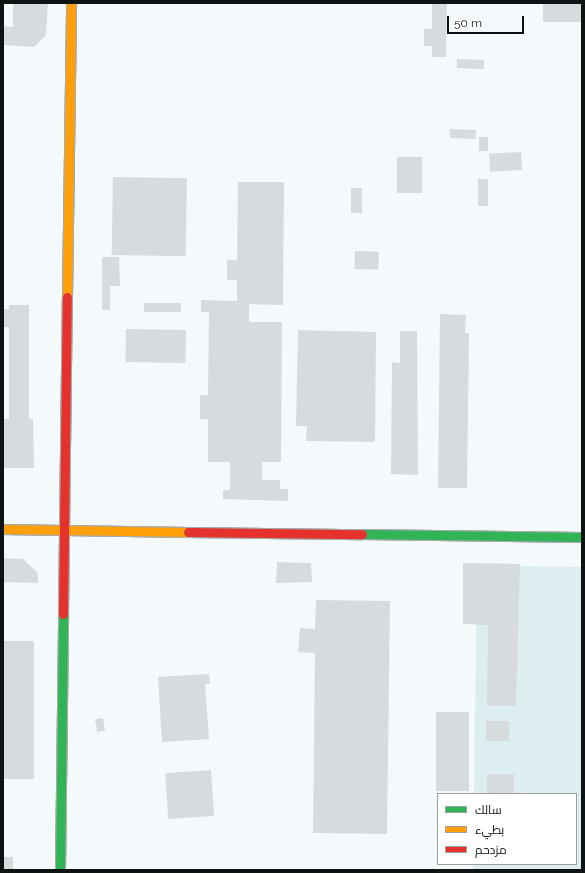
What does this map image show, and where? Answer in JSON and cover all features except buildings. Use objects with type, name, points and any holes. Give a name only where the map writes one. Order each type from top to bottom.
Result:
[{"type":"street","points":[[60,870],[71,3]]},
{"type":"street","points":[[3,529],[582,537]]},
{"type":"shaded area","points":[[477,565],[582,567],[582,870],[473,870],[473,865],[577,865],[577,793],[474,793]]},
{"type":"traffic: fast","points":[[362,534],[582,537]]},
{"type":"traffic: fast","points":[[60,870],[63,614]]},
{"type":"traffic: slow","points":[[67,297],[71,3]]},
{"type":"traffic: slow","points":[[3,529],[188,532]]},
{"type":"traffic: jam","points":[[63,614],[67,297]]},
{"type":"traffic: jam","points":[[188,532],[362,534]]}]
